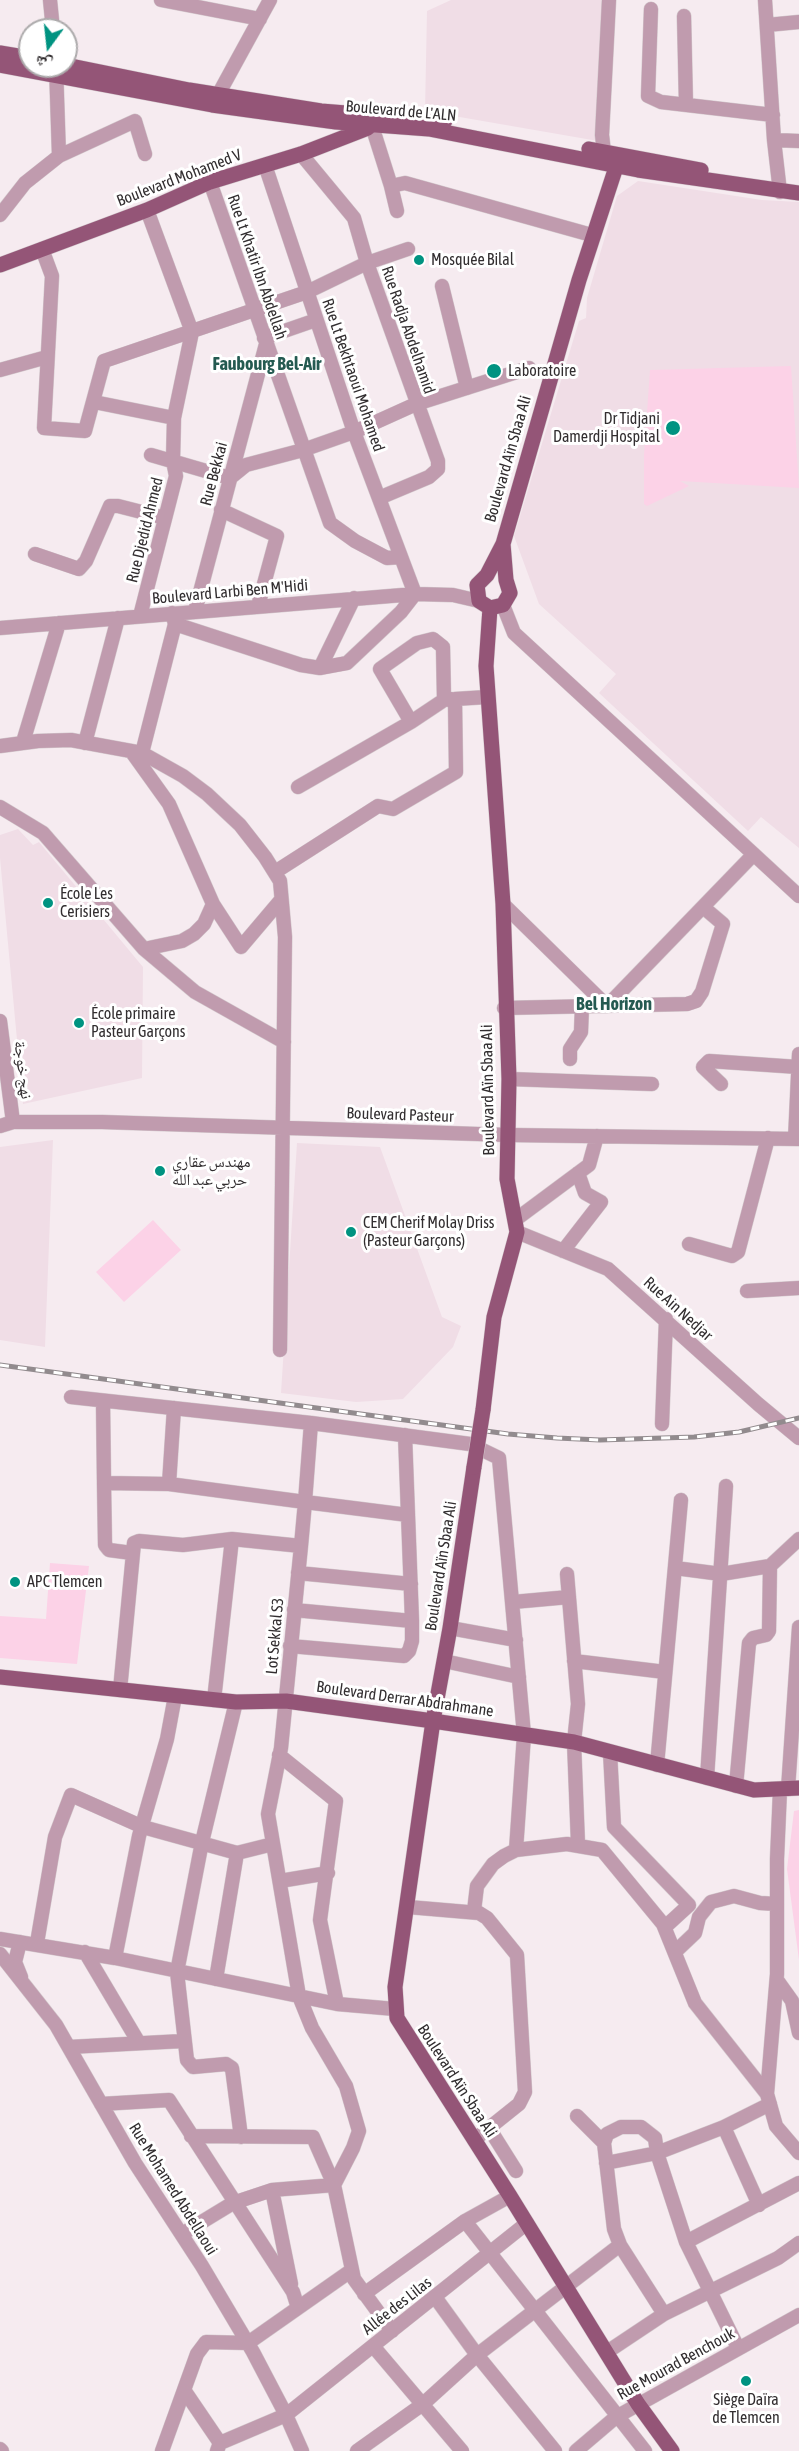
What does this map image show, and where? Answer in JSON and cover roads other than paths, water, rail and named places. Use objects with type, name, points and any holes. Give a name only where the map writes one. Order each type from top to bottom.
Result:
[{"type":"main road","points":[[0,52],[18,56]]},
{"type":"main road","name":"Boulevard de L'ALN","points":[[0,65],[18,66]]},
{"type":"main road","name":"Boulevard de L'ALN","points":[[78,72],[321,111],[426,118],[611,159],[638,170],[779,187],[799,183]]},
{"type":"main road","name":"Boulevard de L'ALN","points":[[78,73],[212,105],[372,126],[429,129],[779,187],[799,193]]},
{"type":"main road","name":"Boulevard Mohamed V","points":[[0,265],[147,210],[210,182],[301,154],[372,126]]},
{"type":"main road","name":"Boulevard Aïn Sbaa Ali","points":[[502,544],[579,280],[605,200],[611,159]]},
{"type":"main road","name":"Boulevard Aïn Sbaa Ali","points":[[579,280],[588,234],[611,159]]},
{"type":"main road","points":[[605,200],[622,179],[638,170]]},
{"type":"main road","points":[[502,544],[506,580],[510,593],[491,605],[482,580],[502,544]]},
{"type":"main road","points":[[482,580],[497,575],[506,580]]},
{"type":"main road","name":"Boulevard Aïn Sbaa Ali","points":[[491,605],[486,666],[503,904],[509,1135],[507,1179],[516,1226],[494,1317],[483,1410],[450,1628],[433,1721],[395,1987],[395,2009],[400,2027],[510,2196],[638,2404],[672,2451]]},
{"type":"main road","name":"Boulevard Derrar Abdrahmane","points":[[0,1677],[236,1702],[286,1701],[433,1721],[574,1742],[736,1786],[789,1789]]},
{"type":"street","points":[[50,0],[52,18]]},
{"type":"street","points":[[161,0],[260,19]]},
{"type":"street","points":[[218,95],[270,0]]},
{"type":"street","points":[[609,0],[602,135],[611,159]]},
{"type":"street","points":[[765,0],[779,187]]},
{"type":"street","points":[[651,9],[648,96],[661,102],[772,115]]},
{"type":"street","points":[[684,16],[686,105]]},
{"type":"street","points":[[766,25],[799,22]]},
{"type":"street","points":[[59,78],[59,156]]},
{"type":"street","points":[[0,216],[25,183],[59,156],[135,121],[145,154]]},
{"type":"street","points":[[372,126],[398,211]]},
{"type":"street","points":[[774,140],[799,141]]},
{"type":"street","name":"Rue Radja Abdelhamid","points":[[301,154],[354,218],[367,263],[416,405],[438,461],[438,469],[429,477],[379,498]]},
{"type":"street","name":"Rue Lt Bekhtaoui Mohamed","points":[[265,165],[354,432],[415,594]]},
{"type":"street","name":"Rue Lt Khatir Ibn Abdellah","points":[[210,182],[330,523],[387,558],[401,557]]},
{"type":"street","points":[[392,186],[405,183],[588,234]]},
{"type":"street","points":[[147,210],[192,332]]},
{"type":"street","points":[[42,249],[52,276],[44,428],[85,431],[104,361],[307,292],[367,263],[408,249]]},
{"type":"street","points":[[442,286],[467,388]]},
{"type":"street","points":[[265,341],[316,320]]},
{"type":"street","name":"Rue Djedid Ahmed","points":[[140,616],[176,476],[173,461],[174,418],[192,332]]},
{"type":"street","name":"Rue Bekkai","points":[[195,611],[265,341]]},
{"type":"street","points":[[0,370],[47,357]]},
{"type":"street","points":[[151,455],[230,478],[246,465],[303,450],[354,432],[416,405],[529,368]]},
{"type":"street","points":[[94,402],[174,418]]},
{"type":"street","points":[[35,554],[79,569],[86,561],[110,506],[114,505],[165,518]]},
{"type":"street","points":[[221,510],[277,536],[258,606]]},
{"type":"street","points":[[447,595],[482,580]]},
{"type":"street","points":[[280,901],[241,947],[213,904],[169,804],[136,752],[173,619],[301,665],[320,668],[347,663],[401,612],[415,594]]},
{"type":"street","name":"Boulevard Larbi Ben M'Hidi","points":[[0,628],[140,616],[173,619],[195,611],[354,598],[415,594],[447,595]]},
{"type":"street","points":[[447,595],[491,605],[514,633],[799,896]]},
{"type":"street","points":[[320,668],[354,598]]},
{"type":"street","points":[[85,743],[118,618]]},
{"type":"street","points":[[23,742],[60,623]]},
{"type":"street","points":[[275,872],[378,806],[393,809],[456,772],[443,647],[433,639],[417,643],[380,669],[411,722]]},
{"type":"street","points":[[297,787],[450,699],[488,697]]},
{"type":"street","points":[[0,746],[23,742],[70,740],[136,752],[183,776],[207,794],[240,825],[280,881],[285,937],[280,1350]]},
{"type":"street","points":[[0,807],[43,833],[144,949],[195,992],[284,1042]]},
{"type":"street","points":[[607,1006],[753,855]]},
{"type":"street","points":[[144,949],[182,941],[194,934],[204,924],[213,904]]},
{"type":"street","points":[[503,904],[607,1006]]},
{"type":"street","points":[[504,1008],[687,1004],[696,1001],[702,992],[723,924],[703,907]]},
{"type":"street","points":[[570,1059],[570,1049],[581,1032],[582,1006]]},
{"type":"street","name":"نهج خوجة","points":[[0,1021],[6,1124]]},
{"type":"street","points":[[797,1139],[799,1054]]},
{"type":"street","points":[[721,1084],[703,1067],[709,1061],[798,1067]]},
{"type":"street","points":[[508,1079],[652,1084]]},
{"type":"street","name":"Boulevard Pasteur","points":[[6,1124],[797,1139]]},
{"type":"street","points":[[516,1226],[589,1165],[597,1136]]},
{"type":"street","points":[[689,1244],[732,1256],[738,1252],[768,1138]]},
{"type":"street","points":[[563,1251],[601,1202],[585,1193],[578,1173]]},
{"type":"street","name":"Rue Ain Nedjar","points":[[516,1226],[563,1251],[608,1269],[799,1438]]},
{"type":"street","points":[[747,1291],[799,1288]]},
{"type":"street","points":[[662,1424],[666,1319]]},
{"type":"street","points":[[71,1397],[311,1423],[470,1444],[499,1458],[524,1735],[516,1850]]},
{"type":"street","points":[[103,1401],[106,1549],[132,1553]]},
{"type":"street","points":[[170,1484],[174,1408]]},
{"type":"street","name":"Lot Sekkal S3","points":[[311,1423],[286,1701],[268,1814],[299,1996],[312,2028],[346,2086],[359,2131],[356,2142],[334,2185]]},
{"type":"street","points":[[290,1646],[404,1656],[410,1651],[412,1621],[405,1435]]},
{"type":"street","points":[[104,1483],[170,1484],[408,1515]]},
{"type":"street","points":[[707,1778],[726,1486]]},
{"type":"street","points":[[657,1765],[681,1500]]},
{"type":"street","points":[[214,1700],[232,1539]]},
{"type":"street","points":[[120,1689],[134,1543],[139,1541],[183,1545],[232,1539],[301,1546]]},
{"type":"street","points":[[675,1568],[721,1574],[770,1566],[799,1539]]},
{"type":"street","points":[[736,1786],[749,1642],[753,1638],[766,1635],[769,1631],[770,1566]]},
{"type":"street","points":[[298,1573],[411,1584]]},
{"type":"street","points":[[567,1574],[578,1704],[574,1742],[578,1845]]},
{"type":"street","points":[[513,1602],[569,1597]]},
{"type":"street","points":[[294,1610],[412,1621]]},
{"type":"street","points":[[799,1627],[789,1789],[777,1904],[777,1980],[769,2099],[776,2126],[799,2153]]},
{"type":"street","points":[[450,1628],[516,1640]]},
{"type":"street","points":[[444,1661],[519,1677]]},
{"type":"street","points":[[574,1661],[665,1672]]},
{"type":"street","points":[[115,1958],[143,1827],[175,1696]]},
{"type":"street","points":[[236,1702],[202,1842],[177,1972],[183,2041],[187,2060],[193,2067],[226,2064],[232,2068],[241,2137]]},
{"type":"street","points":[[610,1752],[614,1827],[689,1905],[665,1928]]},
{"type":"street","points":[[279,1755],[336,1802],[320,1920],[337,2004]]},
{"type":"street","points":[[37,1943],[55,1837],[69,1796],[74,1795],[143,1827],[237,1853],[273,1844]]},
{"type":"street","points":[[602,1850],[622,1836]]},
{"type":"street","points":[[474,1911],[477,1886],[484,1874],[498,1860],[516,1850],[578,1845],[602,1850],[665,1928],[695,2003],[769,2099]]},
{"type":"street","points":[[216,1979],[237,1853]]},
{"type":"street","points":[[280,1881],[328,1873]]},
{"type":"street","points":[[676,1951],[695,1933],[699,1917],[711,1902],[735,1896],[760,1903],[777,1904]]},
{"type":"street","points":[[408,1907],[474,1911],[488,1918],[517,1955],[525,2092],[519,2104],[474,2140]]},
{"type":"street","points":[[0,1939],[84,1952],[337,2004],[395,2009]]},
{"type":"street","points":[[20,1942],[15,1962],[18,1972],[32,1994]]},
{"type":"street","points":[[84,1952],[140,2043]]},
{"type":"street","name":"Rue Mohamed Abdellaoui","points":[[0,1954],[32,1994],[69,2047],[135,2163],[182,2234],[248,2343],[302,2451]]},
{"type":"street","points":[[777,1980],[792,2001],[799,2033]]},
{"type":"street","points":[[69,2047],[183,2041]]},
{"type":"street","points":[[606,2163],[657,2153],[724,2127],[769,2099]]},
{"type":"street","points":[[101,2104],[169,2100],[233,2203],[293,2292]]},
{"type":"street","points":[[578,2116],[604,2143]]},
{"type":"street","points":[[664,2314],[620,2245],[610,2204],[604,2143],[607,2134],[612,2130],[641,2127],[655,2138],[657,2153],[687,2242],[738,2348]]},
{"type":"street","points":[[724,2127],[759,2205]]},
{"type":"street","points":[[489,2128],[516,2171]]},
{"type":"street","points":[[191,2136],[313,2137],[334,2185],[352,2270],[364,2294],[392,2331]]},
{"type":"street","points":[[687,2242],[799,2183]]},
{"type":"street","points":[[182,2234],[233,2203],[272,2190],[334,2185]]},
{"type":"street","points":[[272,2190],[298,2308]]},
{"type":"street","points":[[364,2294],[465,2221],[510,2196]]},
{"type":"street","points":[[465,2221],[536,2310],[616,2417],[645,2451]]},
{"type":"street","name":"Allée des Lilas","points":[[218,2447],[286,2415],[527,2223]]},
{"type":"street","points":[[607,2352],[664,2314],[778,2258],[799,2243]]},
{"type":"street","points":[[357,2451],[373,2446],[477,2355],[620,2245]]},
{"type":"street","points":[[162,2451],[197,2354],[207,2342],[248,2343],[352,2270]]},
{"type":"street","points":[[435,2297],[477,2355],[555,2451]]},
{"type":"street","name":"Rue Mourad Benchouk","points":[[576,2451],[616,2417],[738,2348],[798,2318]]},
{"type":"street","points":[[373,2346],[462,2451]]},
{"type":"street","points":[[184,2390],[218,2447]]},
{"type":"railway","points":[[0,1365],[508,1434],[557,1438],[600,1440],[694,1437],[739,1432],[799,1418]]},
{"type":"place","name":"Mosquée Bilal","points":[[419,260]]},
{"type":"place","name":"Laboratoire","points":[[494,371]]},
{"type":"place","name":"Dr Tidjani Damerdji Hospital","points":[[673,428]]},
{"type":"place","name":"École Les Cerisiers","points":[[48,903]]},
{"type":"place","name":"École primaire Pasteur Garçons","points":[[79,1023]]},
{"type":"place","name":"مهندس عقاري حربي عبد الله","points":[[160,1171]]},
{"type":"place","name":"CEM Cherif Molay Driss (Pasteur Garçons)","points":[[351,1232]]},
{"type":"place","name":"APC Tlemcen","points":[[15,1582]]},
{"type":"place","name":"Siège Daïra de Tlemcen","points":[[746,2381]]},
{"type":"district","name":"Faubourg Bel-Air","points":[[267,364]]},
{"type":"district","name":"Bel Horizon","points":[[614,1004]]}]
